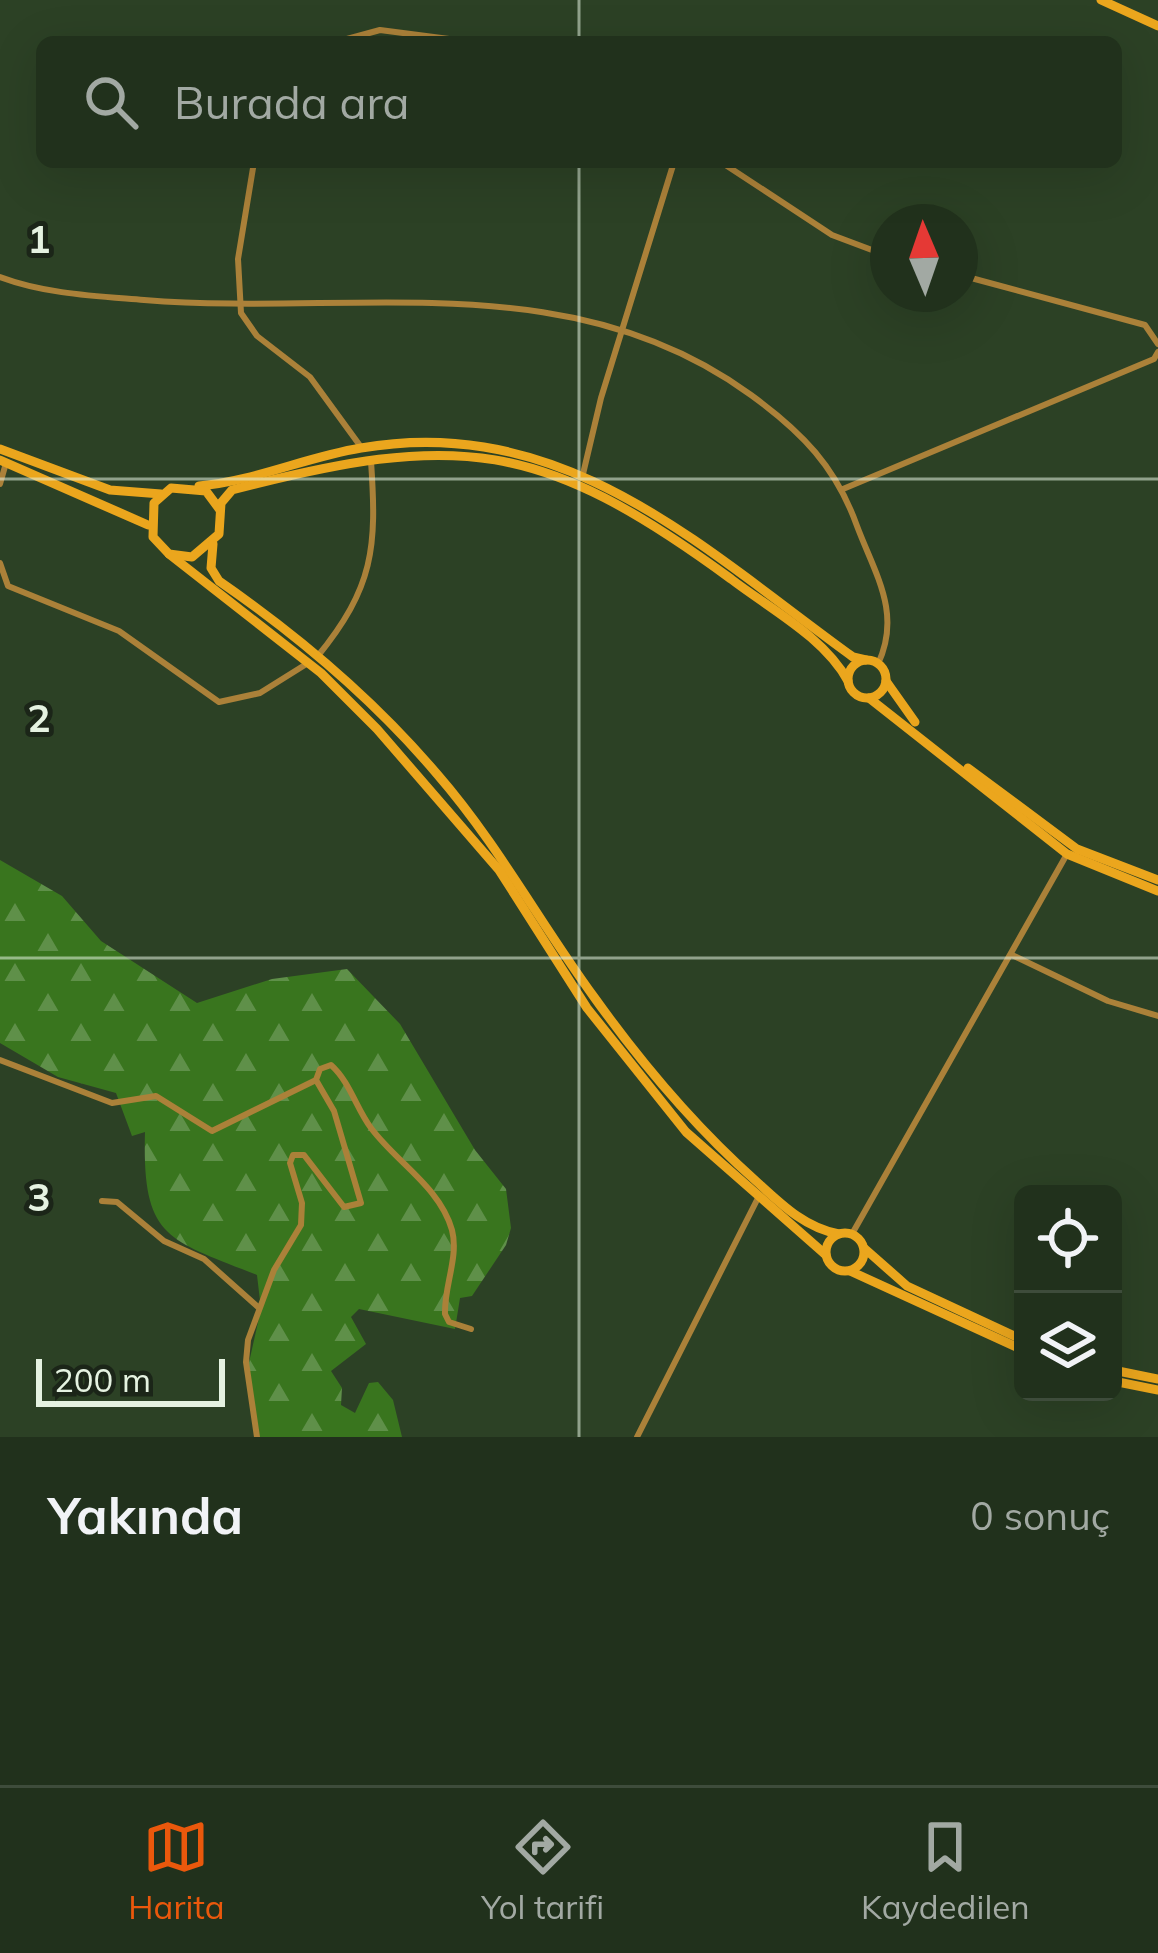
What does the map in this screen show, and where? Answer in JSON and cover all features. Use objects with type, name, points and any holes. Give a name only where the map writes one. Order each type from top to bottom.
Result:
[{"type":"street","points":[[1101,0],[1158,26]]},
{"type":"street","points":[[356,36],[380,29],[430,36]]},
{"type":"street","points":[[253,168],[238,259],[240,308],[257,336],[310,377],[361,447]]},
{"type":"street","points":[[583,474],[601,398],[627,327],[672,168]]},
{"type":"street","points":[[730,168],[832,235],[870,249]]},
{"type":"street","points":[[0,278],[88,296],[240,308],[514,304],[627,327],[730,379],[811,442],[843,489],[885,592],[889,633],[878,664],[904,712],[1028,818],[1077,849],[1158,880]]},
{"type":"street","points":[[843,489],[1154,359],[1158,348],[1144,325],[978,280]]},
{"type":"street","points":[[0,449],[110,490],[161,494],[361,447],[490,449],[583,474],[657,515],[854,657],[878,664]]},
{"type":"street","points":[[1014,1336],[907,1286],[852,1234],[839,1234],[791,1212],[673,1100],[592,994],[488,837],[434,770],[219,580],[211,568],[220,510],[232,490],[370,459],[454,454],[509,460],[607,495],[820,645],[858,696],[869,698],[1067,854],[1158,891]]},
{"type":"street","points":[[0,563],[8,586],[119,631],[219,702],[260,693],[313,660],[353,609],[373,560],[370,459]]},
{"type":"street","points":[[0,484],[3,462],[117,507],[149,526],[169,554],[313,660],[499,870],[587,1008],[686,1132],[826,1255],[832,1267],[1014,1346]]},
{"type":"street","points":[[195,486],[220,510]]},
{"type":"street","points":[[149,526],[161,494]]},
{"type":"street","points":[[169,554],[192,556],[213,544]]},
{"type":"street","points":[[848,681],[850,670],[866,661]]},
{"type":"street","points":[[869,698],[886,681]]},
{"type":"street","points":[[852,1234],[1067,854]]},
{"type":"street","points":[[1012,955],[1108,1000],[1158,1016]]},
{"type":"street","points":[[0,1060],[112,1103],[156,1096],[212,1131],[316,1080],[320,1069],[331,1065],[340,1072],[372,1129],[416,1173],[451,1225],[454,1245],[445,1314],[449,1322],[471,1329]]},
{"type":"street","points":[[257,1437],[246,1362],[258,1307],[301,1225],[293,1155],[304,1155],[344,1207],[356,1208],[361,1203],[334,1111],[316,1080]]},
{"type":"street","points":[[637,1437],[759,1196]]},
{"type":"street","points":[[102,1201],[117,1202],[164,1241],[204,1259],[258,1307]]},
{"type":"street","points":[[826,1255],[829,1242],[839,1234]]},
{"type":"street","points":[[850,1271],[863,1260],[864,1248]]},
{"type":"street","points":[[1122,1372],[1158,1378]]},
{"type":"street","points":[[1122,1383],[1158,1390]]},
{"type":"green space","points":[[0,860],[62,896],[101,941],[197,1003],[272,979],[347,969],[400,1024],[475,1150],[506,1189],[511,1228],[506,1245],[472,1296],[460,1298],[455,1329],[359,1309],[351,1317],[366,1344],[331,1371],[342,1388],[341,1405],[355,1413],[369,1383],[378,1382],[393,1400],[402,1437],[257,1437],[248,1367],[261,1309],[257,1275],[201,1253],[166,1230],[149,1194],[145,1132],[132,1136],[116,1093],[58,1077],[0,1043]]}]
